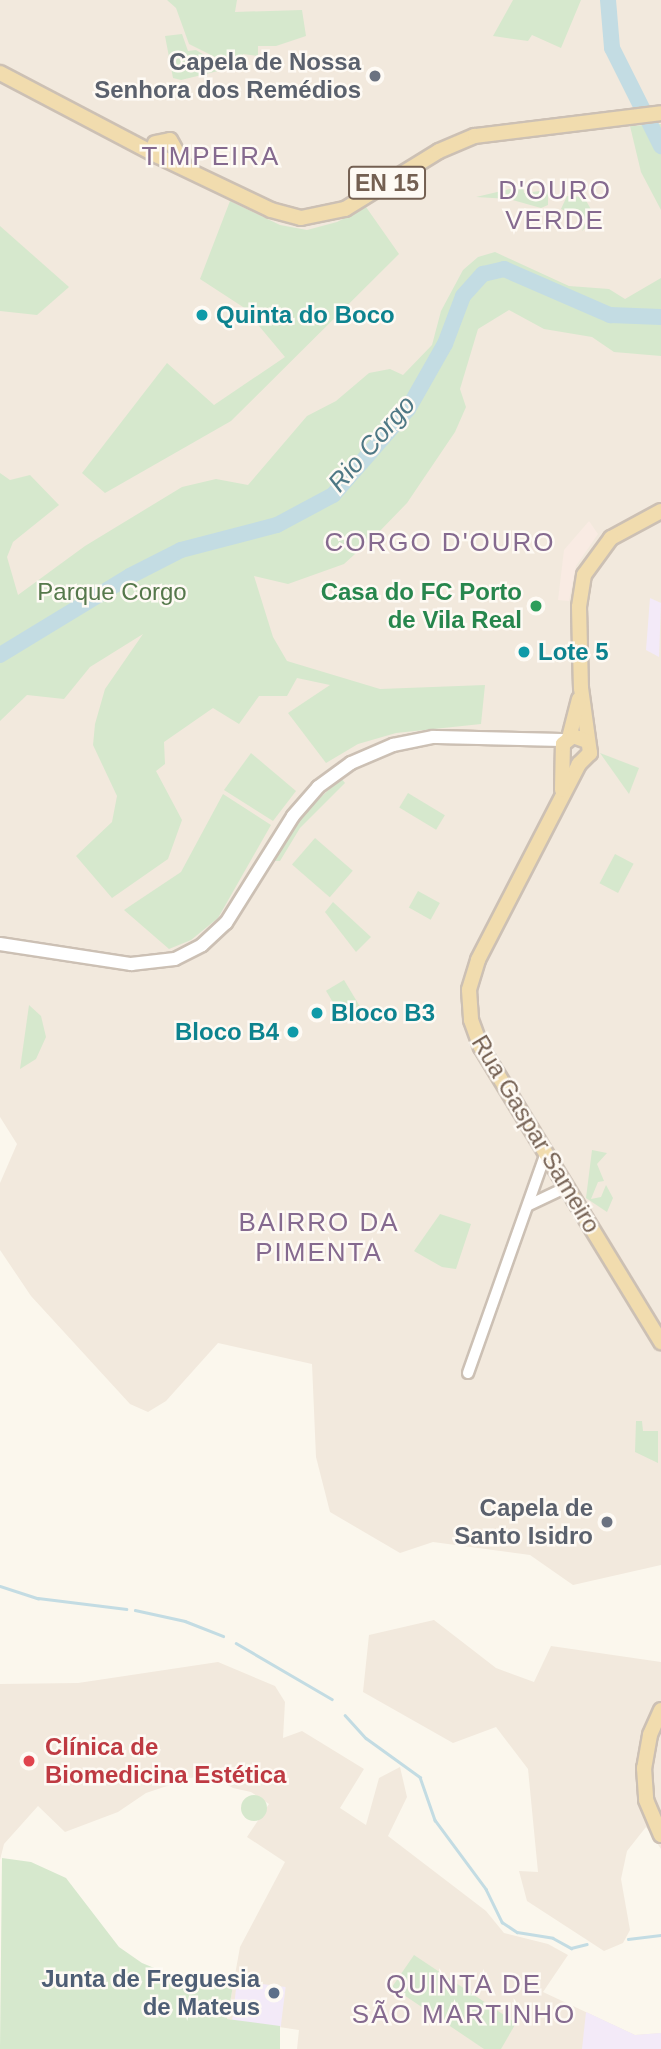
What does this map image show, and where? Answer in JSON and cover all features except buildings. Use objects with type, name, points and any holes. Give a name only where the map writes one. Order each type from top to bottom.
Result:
[{"type":"main road","name":"EN 15","points":[[0,73],[136,141],[162,151],[184,166],[277,213],[313,218],[351,205],[439,151],[467,139],[661,113]]},
{"type":"main road","points":[[0,944],[131,964],[182,956],[226,923],[293,816],[342,769],[413,739],[455,736],[587,741],[581,688],[579,607],[584,575],[600,548],[636,523],[661,511]]},
{"type":"main road","points":[[636,523],[661,520]]},
{"type":"main road","points":[[558,804],[564,759],[581,688]]},
{"type":"main road","points":[[526,740],[579,764]]},
{"type":"main road","name":"Rua Gaspar Sameiro","points":[[587,741],[590,754],[579,764],[469,984],[470,1013],[478,1042],[661,1342]]},
{"type":"main road","points":[[661,1710],[650,1735],[644,1768],[646,1800],[661,1835]]},
{"type":"street","points":[[468,1373],[546,1153]]},
{"type":"street","points":[[527,1207],[567,1187]]},
{"type":"shaded area","points":[[0,0],[661,0],[661,1565],[573,1585],[530,1555],[433,1542],[400,1553],[330,1512],[316,1457],[312,1364],[218,1343],[166,1401],[148,1412],[130,1404],[31,1296],[0,1250],[0,1183],[17,1144],[0,1117]]},
{"type":"shaded area","points":[[589,521],[598,534],[576,566],[569,601],[558,600],[564,550]]},
{"type":"shaded area","points":[[650,598],[661,603],[659,657],[646,650]]},
{"type":"shaded area","points":[[434,1620],[496,1668],[534,1682],[551,1646],[661,1662],[661,1849],[646,1827],[627,1851],[621,1879],[630,1930],[623,1943],[604,1951],[527,1901],[519,1871],[538,1872],[528,1769],[496,1727],[453,1743],[363,1692],[369,1635]]},
{"type":"shaded area","points":[[218,1662],[275,1686],[285,1702],[283,1738],[302,1731],[364,1769],[340,1808],[366,1825],[379,1778],[400,1767],[407,1797],[388,1836],[486,1911],[504,1933],[548,1944],[568,1955],[543,1992],[635,2035],[661,2033],[661,2049],[297,2049],[299,2030],[227,2019],[240,1947],[285,1862],[247,1837],[269,1804],[251,1792],[233,1788],[206,1773],[146,1793],[118,1812],[65,1832],[38,1806],[4,1844],[0,1860],[0,1684],[78,1683]]},
{"type":"shaded area","points":[[237,1981],[286,1987],[281,2027],[232,2021]]},
{"type":"shaded area","points":[[586,2012],[635,2035],[661,2033],[661,2049],[582,2049]]},
{"type":"green space","points":[[167,0],[237,0],[235,12],[302,10],[306,36],[276,46],[258,46],[258,56],[243,54],[243,71],[189,44],[176,8]]},
{"type":"green space","points":[[513,0],[581,0],[561,48],[532,35],[528,41],[493,36]]},
{"type":"green space","points":[[182,34],[188,51],[196,50],[219,64],[218,71],[181,80],[173,78],[165,36]]},
{"type":"green space","points":[[661,124],[661,210],[641,172],[630,126]]},
{"type":"green space","points":[[523,186],[524,193],[548,190],[548,205],[541,208],[509,199],[476,197]]},
{"type":"green space","points":[[567,196],[584,197],[593,213],[593,221],[582,231],[586,221],[561,209]]},
{"type":"green space","points":[[230,201],[280,225],[307,230],[337,222],[366,207],[399,254],[231,421],[105,493],[82,473],[167,363],[214,405],[285,357],[243,307],[200,279]]},
{"type":"green space","points":[[0,226],[69,287],[37,315],[0,311]]},
{"type":"green space","name":"Parque Corgo","points":[[495,252],[569,286],[609,289],[625,299],[661,278],[661,356],[614,352],[592,337],[544,329],[509,310],[478,329],[460,389],[466,407],[455,432],[407,503],[344,564],[288,584],[254,576],[273,637],[287,661],[380,689],[485,685],[481,724],[396,733],[358,744],[326,763],[288,713],[330,685],[297,678],[287,696],[259,696],[239,724],[213,708],[164,742],[165,764],[156,771],[182,820],[168,859],[112,898],[76,856],[112,822],[117,796],[93,745],[95,724],[105,689],[143,634],[90,667],[64,699],[27,695],[0,721],[0,473],[10,480],[30,475],[59,505],[13,542],[7,557],[18,595],[85,546],[182,487],[216,479],[248,485],[307,416],[336,401],[369,373],[390,369],[403,375],[432,345],[441,311],[463,270],[478,257]]},
{"type":"green space","points":[[251,753],[296,791],[273,821],[224,790]]},
{"type":"green space","points":[[600,753],[639,768],[629,794]]},
{"type":"green space","points":[[341,778],[345,783],[300,828],[280,861],[274,861],[299,818]]},
{"type":"green space","points":[[408,793],[445,815],[436,830],[399,808]]},
{"type":"green space","points":[[223,794],[271,825],[218,918],[191,940],[169,949],[124,910],[181,872]]},
{"type":"green space","points":[[315,838],[353,871],[330,897],[292,864]]},
{"type":"green space","points":[[615,854],[634,864],[618,893],[600,883]]},
{"type":"green space","points":[[418,891],[440,903],[431,920],[409,908]]},
{"type":"green space","points":[[333,902],[371,937],[356,952],[325,912]]},
{"type":"green space","points":[[344,980],[360,1007],[342,1017],[326,991]]},
{"type":"green space","points":[[29,1005],[41,1016],[46,1037],[36,1059],[20,1069]]},
{"type":"green space","points":[[592,1150],[607,1153],[597,1164],[604,1181],[598,1182],[591,1199],[601,1197],[606,1185],[613,1198],[607,1212],[586,1198]]},
{"type":"green space","points":[[440,1214],[471,1224],[456,1269],[442,1267],[414,1251]]},
{"type":"green space","points":[[636,1421],[642,1421],[643,1431],[658,1431],[658,1463],[635,1452]]},
{"type":"green space","points":[[254,1795],[263,1799],[267,1808],[263,1817],[254,1821],[245,1817],[241,1808],[245,1799]]},
{"type":"green space","points":[[2,1858],[31,1862],[66,1878],[119,1947],[142,1963],[164,1972],[233,1986],[227,2019],[280,2026],[280,2049],[0,2049]]},
{"type":"green space","points":[[414,1955],[516,2023],[501,2049],[484,2049],[392,1987]]},
{"type":"waterway","name":"Rio Corgo","points":[[608,0],[612,48],[661,146]]},
{"type":"waterway","name":"Rio Corgo","points":[[0,655],[130,576],[181,550],[277,525],[333,495],[408,409],[445,344],[463,296],[483,274],[504,269],[610,315],[661,317]]},
{"type":"waterway","points":[[0,1586],[38,1598],[126,1609]]},
{"type":"waterway","points":[[135,1610],[185,1621],[223,1636]]},
{"type":"waterway","points":[[236,1643],[332,1699]]},
{"type":"waterway","points":[[345,1715],[366,1738],[420,1777],[435,1820],[486,1889],[502,1922],[517,1932],[553,1938],[571,1948],[587,1944]]},
{"type":"waterway","points":[[628,1939],[661,1935]]},
{"type":"place","name":"Capela de Nossa Senhora dos Remédios","points":[[375,76]]},
{"type":"place","name":"Quinta do Boco","points":[[202,315]]},
{"type":"place","name":"Casa do FC Porto de Vila Real","points":[[536,606]]},
{"type":"place","name":"Lote 5","points":[[524,652]]},
{"type":"place","name":"Bloco B3","points":[[317,1013]]},
{"type":"place","name":"Bloco B4","points":[[293,1032]]},
{"type":"place","name":"Capela de Santo Isidro","points":[[607,1522]]},
{"type":"place","name":"Clínica de Biomedicina Estética","points":[[29,1761]]},
{"type":"place","name":"Junta de Freguesia de Mateus","points":[[274,1993]]},
{"type":"district","name":"TIMPEIRA","points":[[211,157]]},
{"type":"district","name":"D'OURO VERDE","points":[[555,206]]},
{"type":"district","name":"CORGO D'OURO","points":[[440,543]]},
{"type":"district","name":"BAIRRO DA PIMENTA","points":[[319,1238]]},
{"type":"district","name":"QUINTA DE SÃO MARTINHO","points":[[464,2000]]}]
